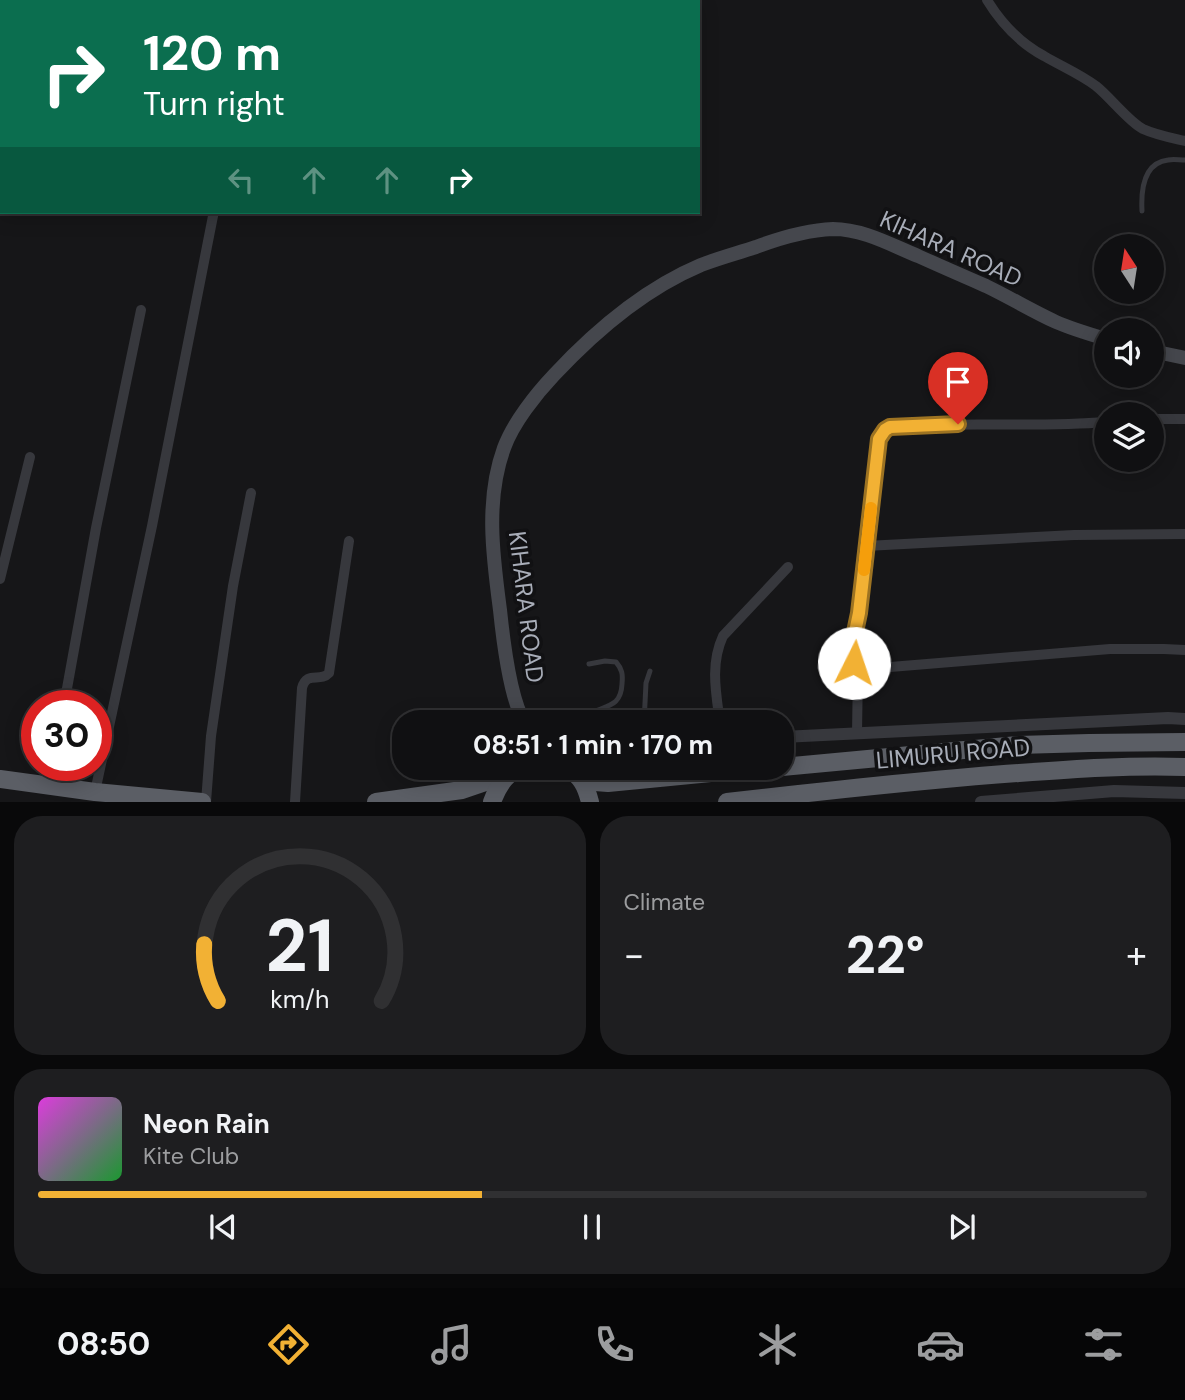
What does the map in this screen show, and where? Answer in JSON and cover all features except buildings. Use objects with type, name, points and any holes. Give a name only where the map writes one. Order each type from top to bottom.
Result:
[{"type":"highway","name":"LIMURU ROAD","points":[[794,766],[1018,745],[1185,742]]},
{"type":"highway","name":"LIMURU ROAD","points":[[727,802],[953,777],[1072,769],[1185,767]]},
{"type":"highway","points":[[0,779],[95,792],[204,802]]},
{"type":"highway","points":[[376,802],[462,790],[490,780]]},
{"type":"highway","points":[[492,802],[497,788],[504,780]]},
{"type":"highway","points":[[582,780],[608,783],[639,780]]},
{"type":"highway","points":[[582,780],[590,802]]},
{"type":"main road","name":"KIHARA ROAD","points":[[519,710],[503,635],[493,551],[493,496],[505,446],[538,391],[582,345],[614,317],[664,284],[701,265],[794,236],[835,229],[870,236],[986,286],[1056,322],[1094,335]]},
{"type":"main road","points":[[1164,354],[1185,358]]},
{"type":"street","points":[[987,0],[1013,34],[1025,44],[1093,83],[1134,123],[1143,129],[1185,141]]},
{"type":"street","points":[[95,792],[152,526],[213,216]]},
{"type":"street","points":[[67,690],[96,528],[141,310]]},
{"type":"street","points":[[1164,419],[1185,419]]},
{"type":"street","points":[[857,733],[858,670],[854,663],[855,632],[879,439],[885,430],[890,427],[932,424],[1094,423]]},
{"type":"street","points":[[0,579],[30,457]]},
{"type":"street","points":[[204,802],[233,586],[251,493]]},
{"type":"street","points":[[866,546],[1074,535],[1185,534]]},
{"type":"street","points":[[295,802],[303,682],[308,678],[324,677],[330,673],[349,541]]},
{"type":"street","points":[[718,710],[714,683],[715,658],[723,636],[788,568]]},
{"type":"street","points":[[858,670],[1110,649],[1185,650]]},
{"type":"street","points":[[794,736],[1155,718],[1185,719]]},
{"type":"street","points":[[49,786],[50,781]]},
{"type":"street","points":[[981,802],[1113,796],[1169,797],[1185,793]]},
{"type":"lane","points":[[1142,211],[1141,195],[1149,170],[1165,160],[1185,160]]},
{"type":"lane","points":[[589,664],[617,662],[622,671],[621,695],[615,703],[598,710]]},
{"type":"lane","points":[[645,710],[646,683],[650,671]]},
{"type":"slow traffic","points":[[864,570],[871,508]]},
{"type":"route","points":[[854,663],[855,632],[881,433],[890,427],[958,424]]}]
